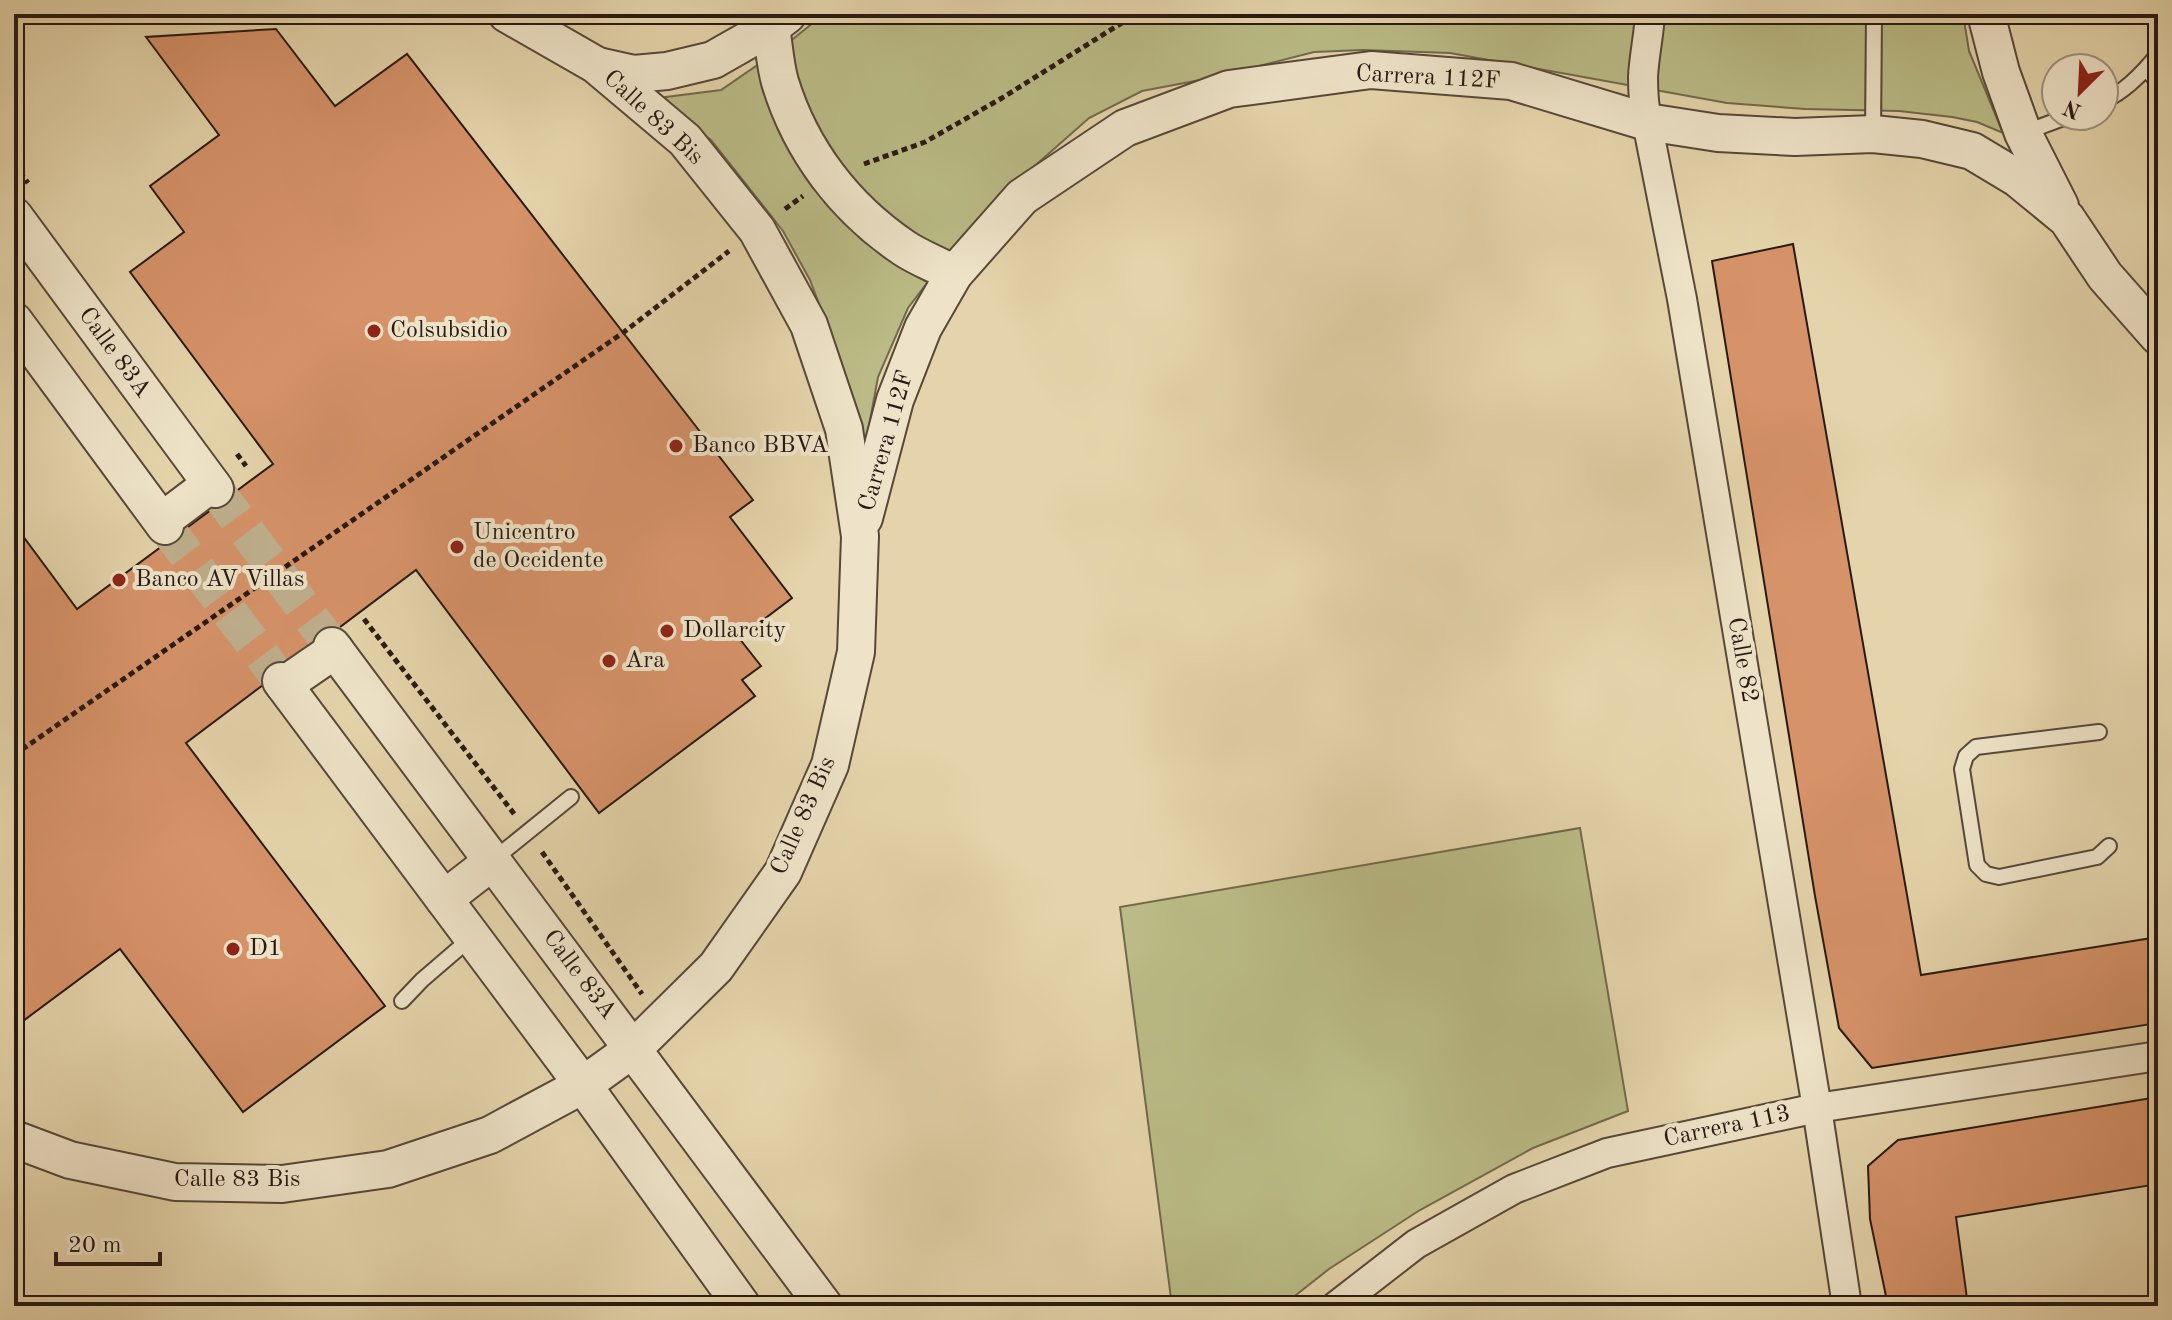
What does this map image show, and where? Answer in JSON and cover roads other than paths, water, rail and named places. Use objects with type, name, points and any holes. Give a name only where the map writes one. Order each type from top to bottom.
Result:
[{"type":"street","name":"Calle 83 Bis","points":[[14,1139],[70,1160],[175,1182],[282,1184],[388,1169],[490,1135],[583,1085],[633,1049],[716,967],[783,872],[830,765],[856,652],[860,536],[844,429],[809,325],[757,230],[685,140],[596,65],[507,14]]},
{"type":"street","name":"Calle 82","points":[[1650,14],[1643,98],[1682,299],[1817,1108],[1847,1306]]},
{"type":"street","points":[[1986,14],[2001,72],[2023,133],[2067,219]]},
{"type":"street","points":[[596,65],[634,74],[667,71],[713,60],[780,20]]},
{"type":"street","points":[[780,20],[780,80],[799,132],[827,178],[863,217],[906,250],[954,274]]},
{"type":"street","name":"Carrera 112F","points":[[860,536],[895,400],[923,328],[954,274],[1022,197],[1125,128],[1229,89],[1371,70],[1511,81],[1647,122],[1718,133],[1795,137],[1873,134],[1922,139],[1972,151],[2017,178],[2067,219],[2105,276],[2158,336]]},
{"type":"street","name":"Calle 83A","points":[[14,216],[213,486],[164,523],[14,321]]},
{"type":"street","name":"Calle 83A","points":[[444,899],[282,683],[334,648],[824,1306]]},
{"type":"street","points":[[493,861],[444,899],[742,1306]]},
{"type":"street","name":"Carrera 113","points":[[1336,1306],[1416,1244],[1514,1189],[1607,1153],[1817,1108],[2158,1056]]},
{"type":"lane","points":[[1873,134],[1874,14]]},
{"type":"lane","points":[[2120,93],[2158,54]]},
{"type":"lane","points":[[2145,70],[2158,80]]},
{"type":"lane","points":[[2023,133],[2040,127]]},
{"type":"lane","points":[[2099,732],[1976,747],[1966,756],[1962,769],[1977,865],[1986,874],[1999,877],[2097,857],[2109,846]]},
{"type":"lane","points":[[493,861],[571,797]]},
{"type":"lane","points":[[402,1001],[472,937]]},
{"type":"tunnel","points":[[215,489],[332,646]]},
{"type":"tunnel","points":[[165,526],[281,681]]},
{"type":"place","name":"Colsubsidio","points":[[374,331]]},
{"type":"place","name":"Banco BBVA","points":[[676,446]]},
{"type":"place","name":"Unicentro de Occidente","points":[[457,547]]},
{"type":"place","name":"Banco AV Villas","points":[[119,580]]},
{"type":"place","name":"Dollarcity","points":[[667,631]]},
{"type":"place","name":"Ara","points":[[609,661]]},
{"type":"place","name":"D1","points":[[233,949]]}]
